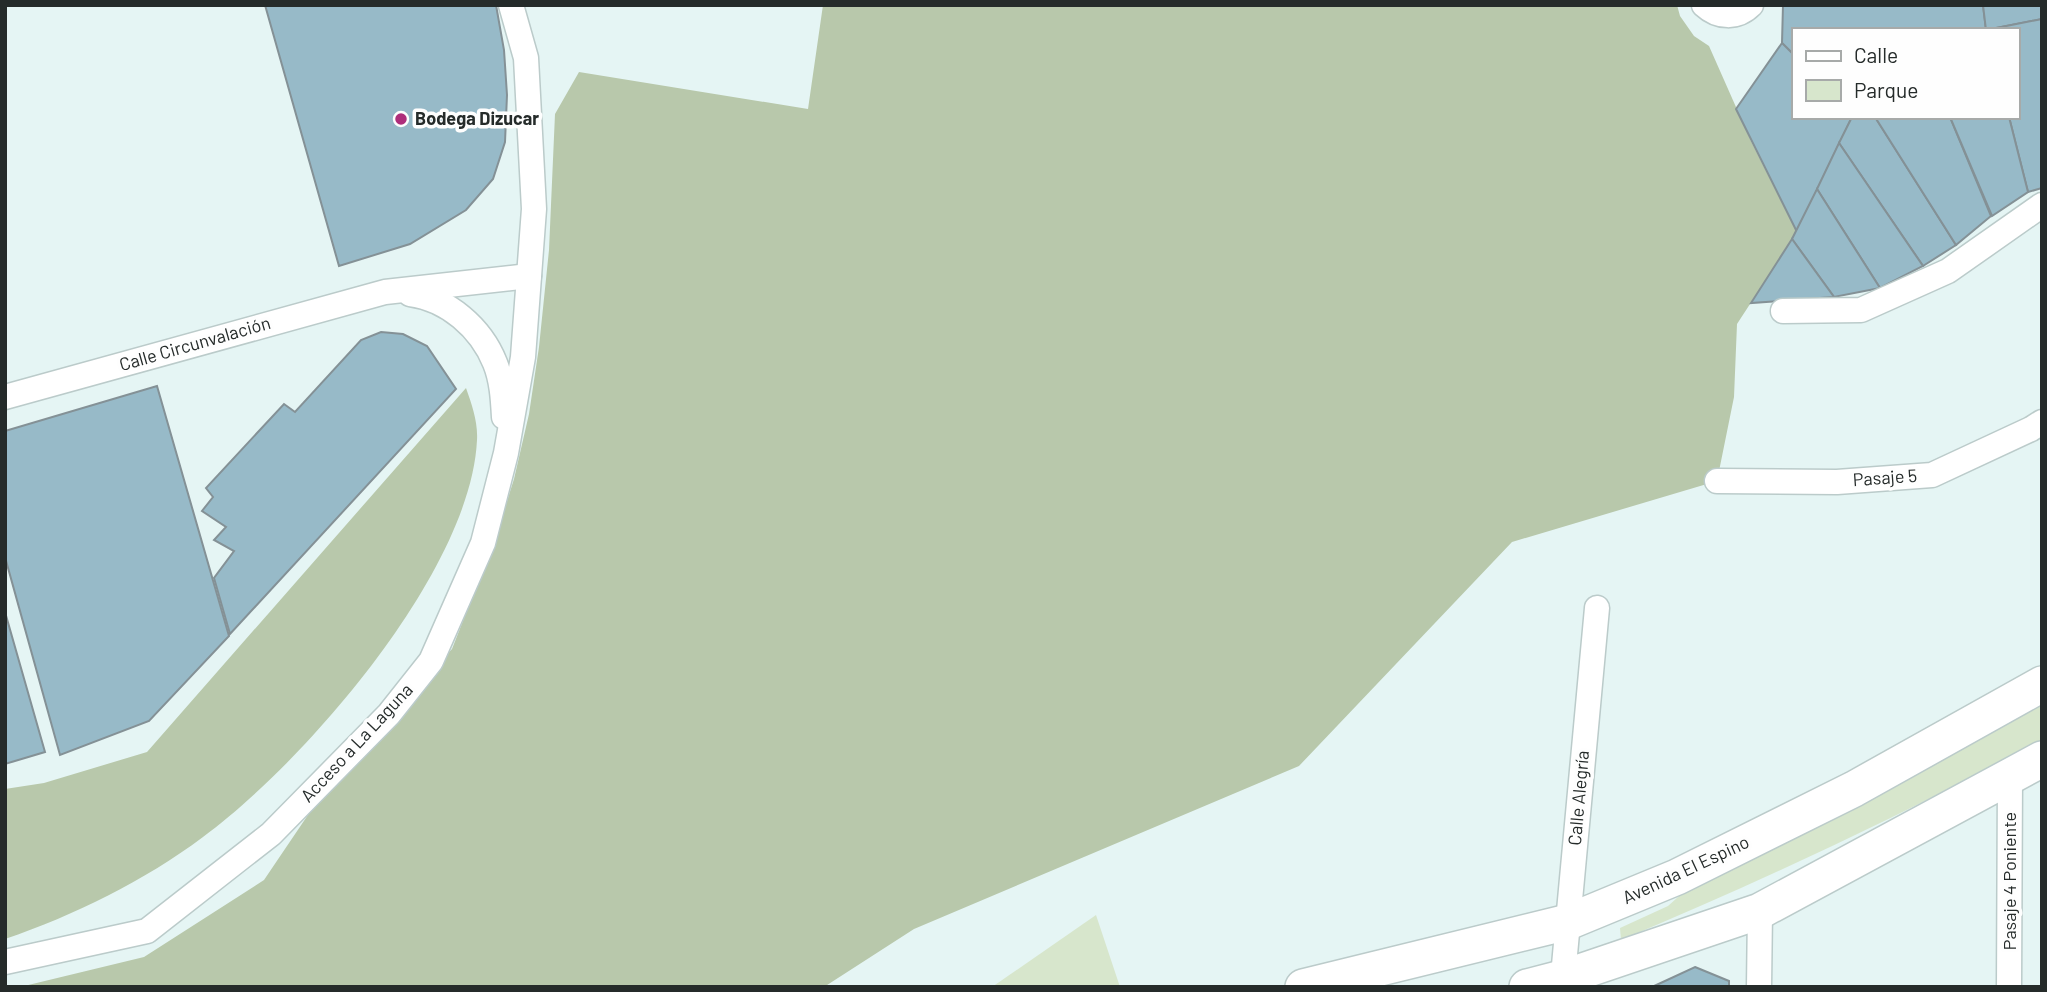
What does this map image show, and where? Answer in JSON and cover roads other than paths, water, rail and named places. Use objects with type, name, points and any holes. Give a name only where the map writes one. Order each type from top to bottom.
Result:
[{"type":"main road","name":"Avenida El Espino","points":[[1303,987],[1568,922],[1677,877],[1854,789],[2042,684]]},
{"type":"main road","points":[[1527,987],[1562,982],[1760,911],[2042,758]]},
{"type":"street","points":[[511,5],[526,58],[534,209],[529,276]]},
{"type":"street","points":[[1704,5],[1726,16],[1737,15],[1751,5]]},
{"type":"street","points":[[1783,311],[1861,310],[1948,271],[2042,205]]},
{"type":"street","name":"Calle Circunvalación","points":[[5,397],[385,292],[529,276]]},
{"type":"street","name":"Acceso a La Laguna","points":[[5,962],[147,931],[271,834],[390,714],[431,661],[483,543],[506,453],[523,357],[529,276]]},
{"type":"street","name":"Calle Circunvalación","points":[[385,292],[423,296],[447,306],[467,321],[480,336],[496,363],[503,394],[506,453]]},
{"type":"street","name":"Pasaje 5","points":[[1717,481],[1837,482],[1932,475],[2042,422]]},
{"type":"street","name":"Calle Alegría","points":[[1562,982],[1597,608]]},
{"type":"street","name":"Pasaje 4 Poniente","points":[[2009,987],[2010,776]]},
{"type":"street","points":[[1759,987],[1760,911]]},
{"type":"place","name":"Bodega Dizucar","points":[[401,119]]}]
